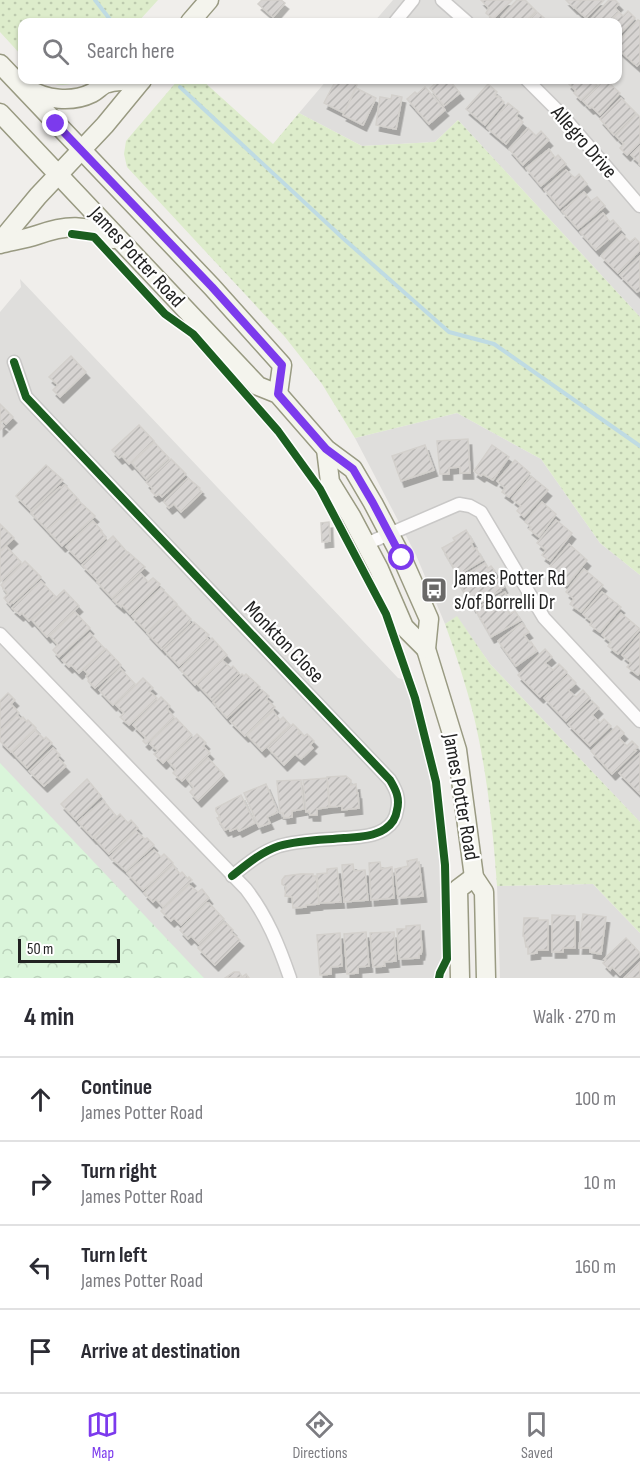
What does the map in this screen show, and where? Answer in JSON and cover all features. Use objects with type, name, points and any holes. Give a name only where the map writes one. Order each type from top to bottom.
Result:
[{"type":"main road","points":[[193,18],[209,0]]},
{"type":"main road","points":[[5,70],[18,79]]},
{"type":"main road","name":"James Potter Road","points":[[5,70],[18,84]]},
{"type":"main road","name":"James Potter Road","points":[[18,84],[212,287],[282,365],[278,394]]},
{"type":"main road","points":[[25,84],[40,95],[65,99],[93,93],[105,84]]},
{"type":"main road","points":[[0,243],[38,196],[105,126],[139,84]]},
{"type":"main road","name":"James Potter Road","points":[[0,113],[258,386],[278,394],[326,449],[353,469],[402,558],[429,619],[426,649],[457,750],[474,877],[484,892],[486,978]]},
{"type":"main road","points":[[0,243],[36,236],[47,231],[78,227],[96,230],[136,255]]},
{"type":"main road","name":"James Potter Road","points":[[326,449],[330,482],[379,568],[404,627],[426,649]]},
{"type":"main road","name":"James Potter Road","points":[[460,978],[458,889],[474,877]]},
{"type":"street","points":[[398,18],[413,0]]},
{"type":"street","points":[[442,0],[462,18]]},
{"type":"street","name":"Allegro Drive","points":[[531,84],[560,113],[640,206]]},
{"type":"street","name":"Monkton Close","points":[[14,362],[26,397],[390,780],[397,791],[399,804],[396,814],[391,824],[383,830],[366,836],[307,841],[276,847],[249,861],[232,876]]},
{"type":"street","points":[[366,544],[459,504],[482,512],[544,618],[640,721]]},
{"type":"street","points":[[2,641],[246,889],[267,920],[290,978]]},
{"type":"shaded area","points":[[393,0],[640,0],[640,317],[458,120],[435,142],[362,146],[299,113],[324,84],[622,84],[622,18],[377,18]]},
{"type":"shaded area","points":[[20,279],[398,678],[406,680],[425,750],[437,825],[441,881],[443,978],[0,978],[0,312],[21,287]]},
{"type":"shaded area","points":[[457,413],[541,459],[600,543],[640,575],[640,822],[490,664],[457,617],[445,624],[416,555],[355,438]]},
{"type":"shaded area","points":[[593,884],[640,933],[640,978],[500,978],[497,886]]},
{"type":"green space","points":[[0,0],[158,0],[142,18],[18,18],[18,52],[0,32]]},
{"type":"green space","points":[[175,84],[206,84],[273,144],[299,113],[362,146],[435,142],[458,120],[640,317],[640,575],[600,543],[541,459],[457,413],[355,438],[322,384],[285,337],[127,167],[124,154],[126,141]]},
{"type":"green space","points":[[457,616],[490,664],[640,822],[640,933],[593,884],[497,886],[489,801],[479,738],[464,681],[445,624]]},
{"type":"green space","points":[[0,763],[201,975],[204,978],[0,978]]},
{"type":"building","points":[[262,0],[281,0],[285,3],[273,17],[258,4]]},
{"type":"building","points":[[481,0],[512,0],[494,18],[486,13],[489,8]]},
{"type":"building","points":[[517,0],[525,0],[536,11],[529,18],[501,17]]},
{"type":"building","points":[[566,0],[582,0],[574,8]]},
{"type":"building","points":[[582,0],[604,0],[586,18],[575,8]]},
{"type":"building","points":[[609,0],[615,0],[619,4],[615,8],[619,12],[612,18],[592,18]]},
{"type":"building","points":[[628,11],[635,18],[622,32],[622,18],[614,18],[619,12],[623,16]]},
{"type":"building","points":[[537,12],[544,18],[531,18]]},
{"type":"building","points":[[638,20],[640,21],[640,63],[637,66],[622,53],[622,38]]},
{"type":"building","points":[[334,84],[357,85],[344,113],[324,103]]},
{"type":"building","points":[[435,84],[452,84],[460,93],[444,106],[430,88]]},
{"type":"building","points":[[488,84],[497,92],[495,95],[504,102],[485,125],[466,109]]},
{"type":"building","points":[[569,84],[597,84],[581,100],[574,93],[576,91]]},
{"type":"building","points":[[600,84],[610,84],[620,93],[600,115],[583,101]]},
{"type":"building","points":[[425,87],[445,110],[429,124],[407,99]]},
{"type":"building","points":[[356,88],[376,98],[363,125],[343,115]]},
{"type":"building","points":[[392,95],[402,97],[396,129],[376,125],[380,97],[391,99]]},
{"type":"building","points":[[621,98],[636,113],[614,135],[600,119]]},
{"type":"building","points":[[508,103],[519,112],[516,116],[523,122],[506,144],[487,128]]},
{"type":"building","points":[[637,114],[640,117],[640,142],[627,155],[620,148],[624,144],[616,136]]},
{"type":"building","points":[[528,128],[536,136],[541,131],[549,140],[523,165],[509,149]]},
{"type":"building","points":[[640,146],[640,163],[631,155]]},
{"type":"building","points":[[549,149],[555,158],[558,155],[566,164],[541,186],[526,168]]},
{"type":"building","points":[[566,170],[575,178],[579,174],[587,184],[560,208],[544,189]]},
{"type":"building","points":[[584,192],[591,201],[597,197],[605,206],[578,229],[562,211]]},
{"type":"building","points":[[603,213],[610,222],[613,220],[621,229],[596,250],[580,232]]},
{"type":"building","points":[[622,234],[630,242],[635,238],[640,243],[640,250],[618,273],[601,256]]},
{"type":"building","points":[[640,256],[640,290],[637,292],[620,275]]},
{"type":"building","points":[[71,356],[86,372],[60,397],[53,390],[58,385],[49,377]]},
{"type":"building","points":[[0,404],[13,417],[6,424],[3,421],[0,423]]},
{"type":"building","points":[[139,425],[154,441],[129,464],[112,450]]},
{"type":"building","points":[[468,439],[470,473],[460,473],[460,467],[449,468],[449,474],[440,474],[437,441]]},
{"type":"building","points":[[154,442],[169,458],[146,479],[132,463]]},
{"type":"building","points":[[425,445],[434,470],[401,481],[392,456]]},
{"type":"building","points":[[492,445],[509,457],[493,480],[474,471]]},
{"type":"building","points":[[171,459],[186,474],[162,497],[159,494],[156,496],[146,482]]},
{"type":"building","points":[[515,460],[530,473],[509,497],[502,492],[505,488],[497,481]]},
{"type":"building","points":[[46,465],[63,480],[31,511],[16,496]]},
{"type":"building","points":[[531,476],[548,490],[524,517],[517,511],[521,506],[512,499]]},
{"type":"building","points":[[188,478],[202,492],[181,512],[174,504],[169,508],[165,500]]},
{"type":"building","points":[[64,485],[79,500],[47,530],[31,513]]},
{"type":"building","points":[[79,501],[95,516],[62,546],[47,530]]},
{"type":"building","points":[[542,502],[556,514],[539,537],[529,529],[531,527],[525,522]]},
{"type":"building","points":[[556,520],[572,533],[550,561],[542,555],[546,550],[537,543]]},
{"type":"building","points":[[93,521],[106,538],[81,562],[66,547]]},
{"type":"building","points":[[329,522],[330,541],[322,542],[321,523]]},
{"type":"building","points":[[0,524],[14,538],[0,551]]},
{"type":"building","points":[[466,530],[474,549],[476,548],[483,560],[458,575],[442,548],[455,541],[453,538]]},
{"type":"building","points":[[113,536],[127,552],[98,581],[82,565]]},
{"type":"building","points":[[569,544],[587,560],[567,585],[557,577],[560,573],[550,566]]},
{"type":"building","points":[[6,546],[21,562],[0,582],[0,552]]},
{"type":"building","points":[[128,552],[145,567],[112,598],[97,582]]},
{"type":"building","points":[[25,561],[41,577],[10,605],[4,598],[8,594],[1,585]]},
{"type":"building","points":[[485,563],[488,568],[491,566],[495,571],[489,575],[493,583],[500,579],[504,587],[473,607],[457,580]]},
{"type":"building","points":[[584,569],[603,585],[581,612],[570,604],[574,599],[566,592]]},
{"type":"building","points":[[141,574],[148,582],[153,578],[160,584],[130,614],[122,605],[121,607],[113,600]]},
{"type":"building","points":[[41,581],[56,597],[29,621],[22,613],[20,615],[12,608]]},
{"type":"building","points":[[161,588],[177,604],[147,632],[132,616]]},
{"type":"building","points":[[64,590],[79,606],[47,637],[32,620]]},
{"type":"building","points":[[505,592],[510,602],[504,605],[510,614],[515,611],[521,620],[491,637],[475,609]]},
{"type":"building","points":[[602,592],[621,607],[600,632],[590,625],[592,622],[583,614]]},
{"type":"building","points":[[177,605],[191,619],[162,649],[147,633]]},
{"type":"building","points":[[75,612],[90,628],[59,657],[53,650],[58,645],[50,636]]},
{"type":"building","points":[[621,613],[640,629],[618,654],[608,646],[611,642],[602,635]]},
{"type":"building","points":[[194,622],[209,635],[206,637],[208,639],[179,666],[164,650]]},
{"type":"building","points":[[522,623],[529,632],[524,635],[537,651],[516,666],[498,641]]},
{"type":"building","points":[[90,633],[105,649],[79,673],[62,660]]},
{"type":"building","points":[[640,634],[640,672],[638,675],[627,667],[631,663],[622,655]]},
{"type":"building","points":[[212,638],[227,655],[195,685],[180,669]]},
{"type":"building","points":[[106,649],[121,665],[95,688],[88,681],[86,676],[88,674],[84,670]]},
{"type":"building","points":[[545,649],[552,657],[545,663],[553,670],[559,664],[567,672],[540,697],[518,675]]},
{"type":"building","points":[[222,660],[231,668],[233,666],[239,673],[212,700],[197,684]]},
{"type":"building","points":[[120,668],[135,684],[113,705],[99,690]]},
{"type":"building","points":[[242,674],[244,676],[246,674],[260,687],[227,718],[213,702]]},
{"type":"building","points":[[568,675],[576,683],[568,690],[576,697],[583,690],[590,698],[566,721],[544,698]]},
{"type":"building","points":[[143,678],[153,688],[149,691],[157,698],[129,725],[120,717],[124,713],[116,705]]},
{"type":"building","points":[[262,690],[269,696],[266,699],[275,707],[245,736],[230,721]]},
{"type":"building","points":[[8,693],[15,700],[11,704],[19,713],[0,731],[0,701]]},
{"type":"building","points":[[161,697],[170,706],[167,709],[174,717],[146,744],[143,741],[146,738],[133,725]]},
{"type":"building","points":[[592,701],[599,708],[592,715],[600,723],[604,719],[611,726],[590,746],[568,724]]},
{"type":"building","points":[[273,711],[280,720],[283,717],[290,725],[262,751],[247,735]]},
{"type":"building","points":[[17,715],[21,719],[23,717],[27,722],[28,720],[36,728],[11,752],[0,741],[0,731]]},
{"type":"building","points":[[176,718],[192,735],[163,763],[154,754],[158,751],[150,744]]},
{"type":"building","points":[[293,724],[300,731],[299,734],[301,732],[304,736],[307,734],[314,741],[310,745],[313,748],[301,759],[295,754],[284,765],[268,748]]},
{"type":"building","points":[[617,726],[624,733],[619,738],[627,746],[632,741],[638,747],[612,774],[591,751]]},
{"type":"building","points":[[35,730],[52,743],[27,768],[12,752]]},
{"type":"building","points":[[197,734],[206,743],[203,746],[210,753],[182,781],[173,773],[176,770],[168,761]]},
{"type":"building","points":[[53,748],[60,755],[57,757],[66,766],[44,786],[29,771]]},
{"type":"building","points":[[640,753],[640,794],[619,773]]},
{"type":"building","points":[[208,758],[224,775],[198,801],[190,792],[194,788],[187,779]]},
{"type":"building","points":[[346,776],[351,780],[351,785],[356,784],[359,808],[342,810],[342,806],[330,807],[327,777]]},
{"type":"building","points":[[327,778],[329,807],[317,809],[317,815],[310,815],[309,811],[306,812],[303,780]]},
{"type":"building","points":[[87,779],[101,796],[76,820],[61,804]]},
{"type":"building","points":[[301,780],[304,809],[292,811],[292,817],[284,818],[283,813],[280,813],[277,781]]},
{"type":"building","points":[[266,784],[278,812],[267,817],[270,823],[259,827],[244,793]]},
{"type":"building","points":[[241,795],[255,823],[239,831],[237,828],[230,831],[229,828],[225,830],[217,818],[220,817],[216,808]]},
{"type":"building","points":[[103,800],[116,816],[93,838],[78,822]]},
{"type":"building","points":[[120,814],[128,823],[131,820],[138,828],[109,854],[94,838]]},
{"type":"building","points":[[136,831],[154,845],[126,871],[110,857]]},
{"type":"building","points":[[154,850],[161,857],[164,854],[173,863],[143,890],[127,873]]},
{"type":"building","points":[[417,859],[423,896],[398,898],[395,869],[408,866],[407,861]]},
{"type":"building","points":[[380,862],[381,869],[392,867],[394,898],[371,900],[369,863]]},
{"type":"building","points":[[353,864],[354,871],[365,870],[368,900],[344,902],[342,865]]},
{"type":"building","points":[[173,865],[180,874],[182,872],[192,880],[163,907],[156,899],[153,902],[144,893]]},
{"type":"building","points":[[337,868],[341,902],[319,903],[317,874],[327,873],[327,869]]},
{"type":"building","points":[[300,874],[316,876],[319,904],[293,908],[292,897],[285,896],[286,887],[282,884],[282,880],[285,876]]},
{"type":"building","points":[[189,885],[198,892],[202,889],[209,898],[181,925],[174,918],[171,921],[161,911]]},
{"type":"building","points":[[207,903],[224,919],[199,944],[191,936],[188,939],[180,930]]},
{"type":"building","points":[[583,914],[606,917],[601,954],[590,952],[590,948],[579,948]]},
{"type":"building","points":[[552,915],[575,916],[575,948],[563,948],[563,952],[552,952]]},
{"type":"building","points":[[524,918],[548,920],[548,950],[537,950],[537,953],[528,954],[528,947],[526,947],[523,936]]},
{"type":"building","points":[[224,922],[240,940],[215,965],[198,948]]},
{"type":"building","points":[[420,925],[422,949],[419,958],[399,959],[397,929]]},
{"type":"building","points":[[366,932],[369,966],[358,967],[358,973],[347,974],[344,934]]},
{"type":"building","points":[[394,932],[396,961],[384,962],[385,966],[373,967],[370,933]]},
{"type":"building","points":[[340,933],[342,966],[331,967],[331,974],[320,975],[317,935]]},
{"type":"building","points":[[626,938],[640,953],[640,956],[620,975],[612,967],[610,970],[603,963],[606,960],[604,959]]},
{"type":"building","points":[[640,962],[640,978],[624,978]]},
{"type":"building","points":[[234,972],[239,972],[242,977],[246,974],[249,978],[225,978]]},
{"type":"waterway","points":[[95,0],[109,18]]},
{"type":"waterway","points":[[180,87],[345,240],[449,332],[494,344],[640,446]]},
{"type":"cycle path","points":[[72,234],[94,237],[165,314],[193,334],[278,431],[320,489],[386,614],[415,698],[436,782],[445,865],[447,959],[439,978]]},
{"type":"cycle path","points":[[14,362],[26,397],[390,780],[396,791],[398,798],[396,816],[380,832],[365,836],[303,841],[279,846],[260,855],[232,876]]},
{"type":"place","name":"James Potter Rd s/of Borrelli Dr","points":[[434,590]]},
{"type":"route","points":[[56,124],[212,287],[282,365],[278,394],[326,449],[353,469],[402,558]]}]
